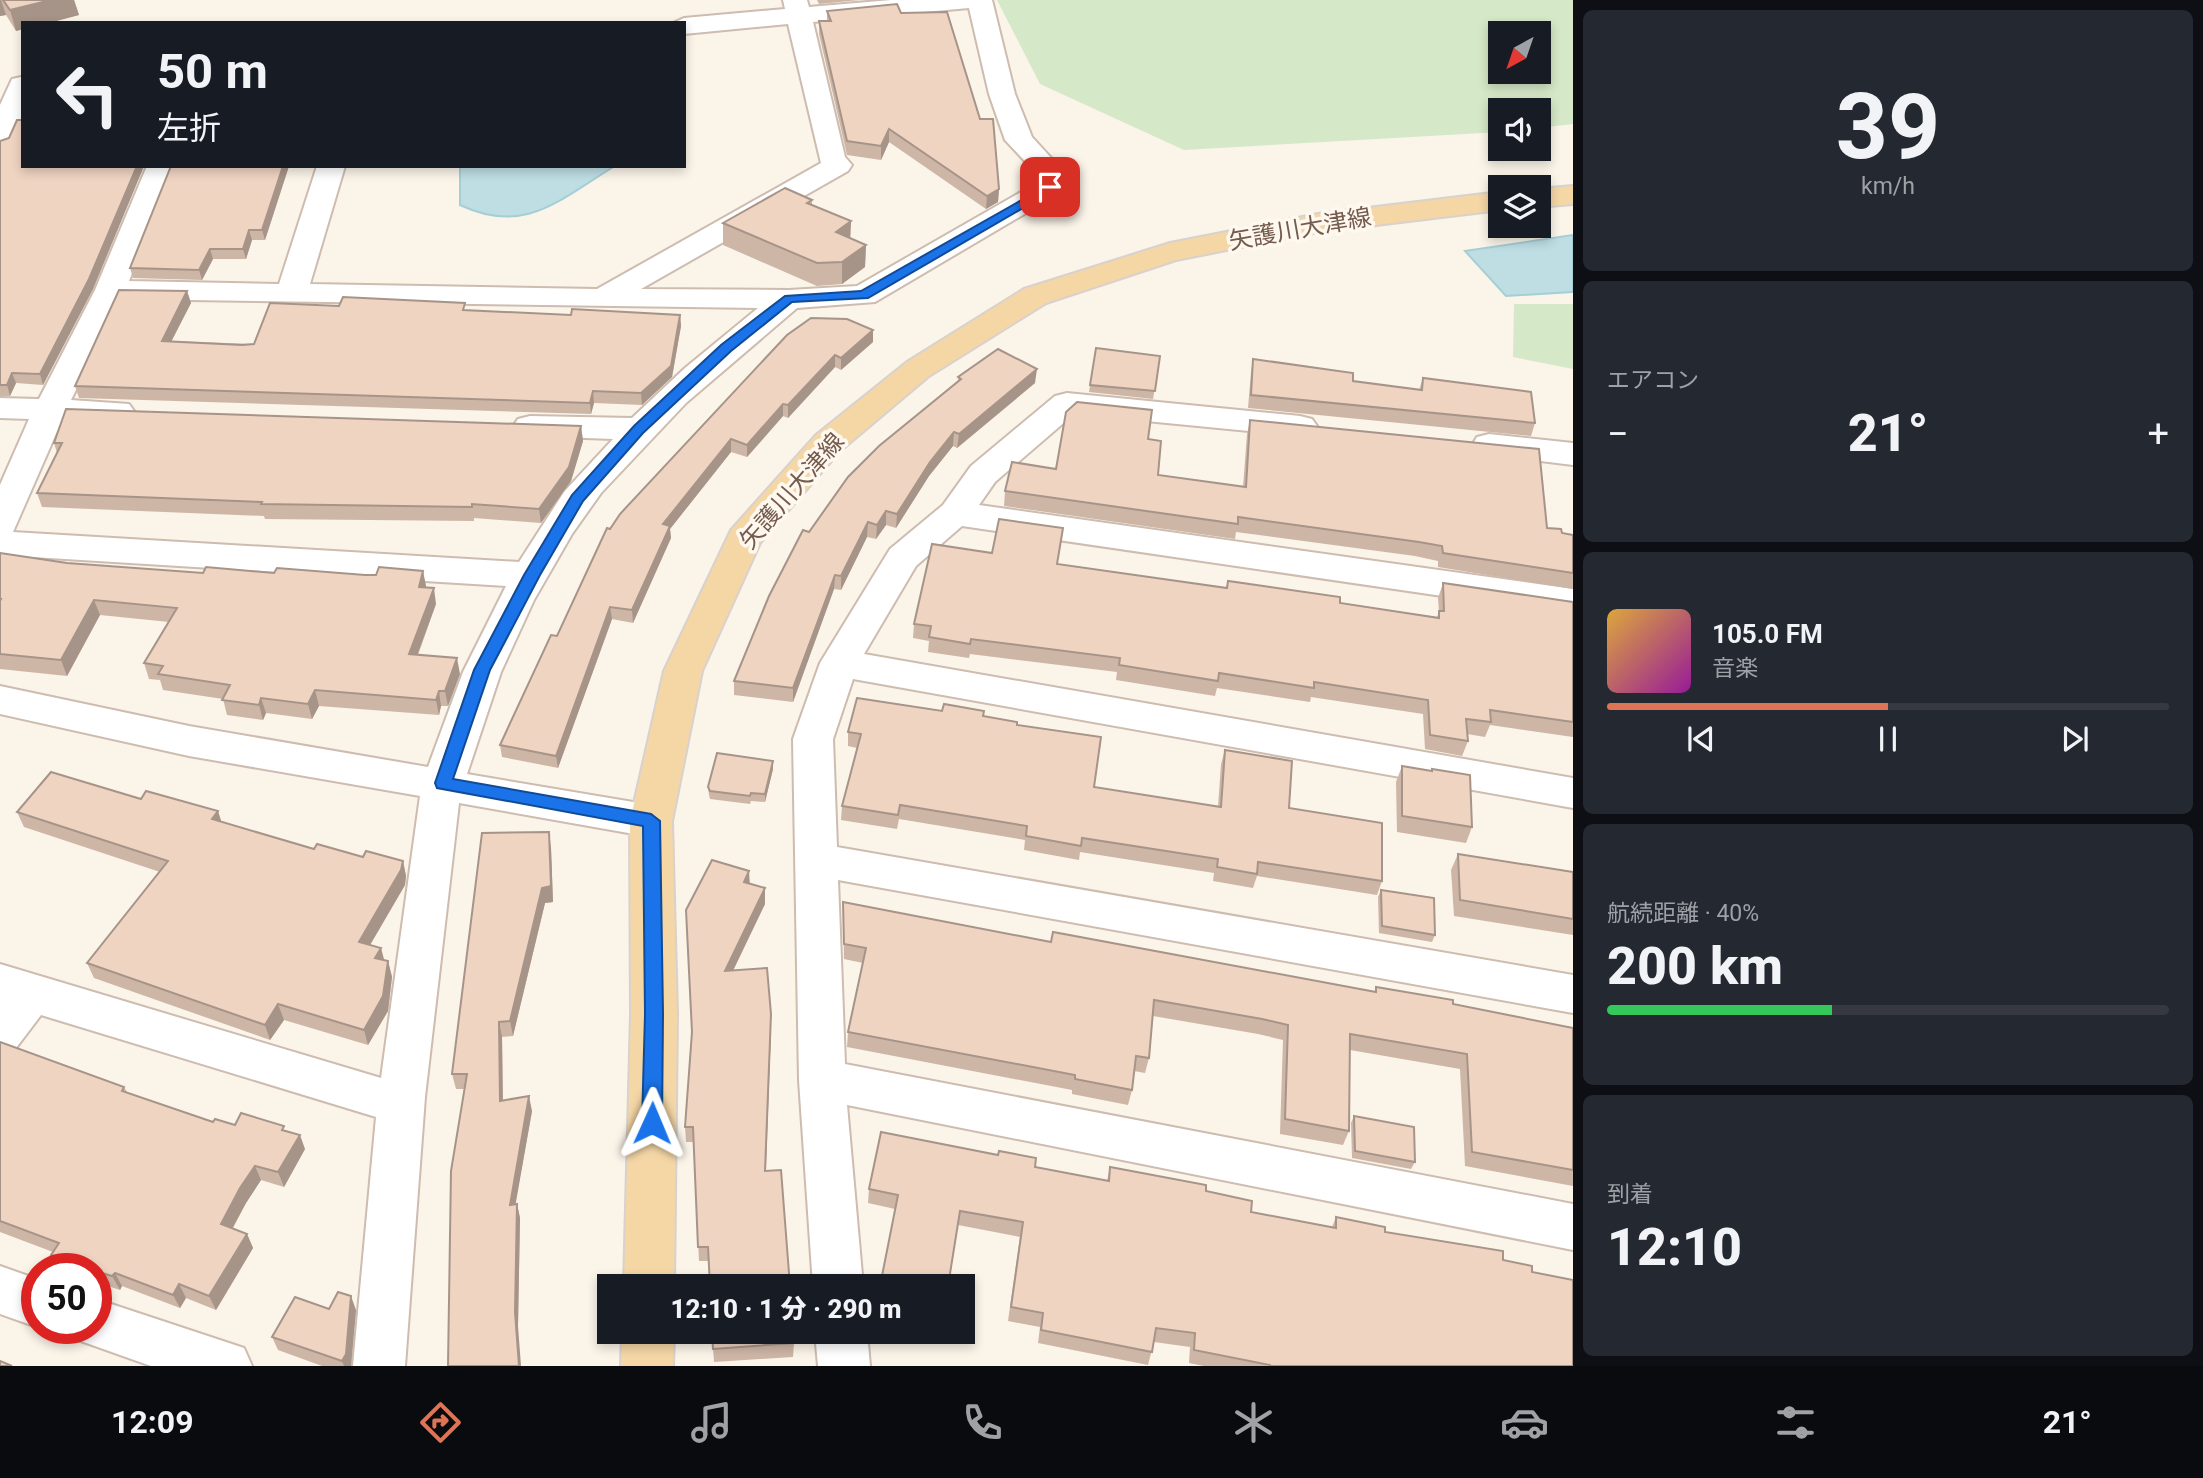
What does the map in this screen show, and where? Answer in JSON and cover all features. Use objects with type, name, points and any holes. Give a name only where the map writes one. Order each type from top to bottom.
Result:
[{"type":"main road","points":[[1551,197],[1573,195]]},
{"type":"main road","name":"矢護川大津線","points":[[649,1274],[654,1014],[651,821],[683,671],[744,538],[828,443],[918,369],[1035,296],[1170,253],[1318,223],[1488,202]]},
{"type":"main road","points":[[647,1366],[648,1344]]},
{"type":"street","points":[[110,290],[603,298],[789,299],[864,295],[1050,187],[1047,175],[1051,173],[1019,140],[1002,93],[977,0],[797,7],[686,26]]},
{"type":"street","points":[[603,298],[838,165],[832,159],[797,7]]},
{"type":"street","points":[[0,141],[14,86]]},
{"type":"street","points":[[0,525],[50,409],[110,290],[160,168]]},
{"type":"street","points":[[292,292],[330,168]]},
{"type":"street","points":[[379,1366],[389,1203],[403,1105],[406,1054],[443,783],[482,670],[532,575],[577,498],[639,429],[726,348],[789,299]]},
{"type":"street","points":[[837,1274],[822,1080],[813,739],[839,663],[903,558],[955,513],[983,474],[1068,403],[1327,429]]},
{"type":"street","points":[[0,408],[146,412]]},
{"type":"street","points":[[502,425],[639,429]]},
{"type":"street","points":[[1464,443],[1573,454]]},
{"type":"street","points":[[955,513],[1573,602]]},
{"type":"street","points":[[0,543],[532,575]]},
{"type":"street","points":[[839,663],[1573,793]]},
{"type":"street","points":[[0,700],[190,741],[651,821]]},
{"type":"street","points":[[817,860],[1573,994]]},
{"type":"street","points":[[0,1034],[16,988],[403,1105]]},
{"type":"street","points":[[822,1080],[1573,1227]]},
{"type":"street","points":[[0,1290],[21,1297]]},
{"type":"street","points":[[112,1327],[226,1366]]},
{"type":"street","points":[[842,1344],[844,1366]]},
{"type":"green space","points":[[997,0],[1573,0],[1573,124],[1551,127],[1551,98],[1488,98],[1488,133],[1184,150],[1040,84]]},
{"type":"green space","points":[[1514,304],[1573,304],[1573,369],[1513,357]]},
{"type":"water","points":[[460,168],[612,168],[559,201],[524,215],[504,217],[483,214],[460,205]]},
{"type":"water","points":[[1573,235],[1573,292],[1506,296],[1465,251]]},
{"type":"building","points":[[3,0],[51,0],[10,10]]},
{"type":"building","points":[[897,4],[901,13],[947,12],[980,119],[993,119],[999,189],[987,196],[889,129],[881,146],[847,141],[819,21],[831,21],[827,11]]},
{"type":"building","points":[[17,120],[21,120],[21,168],[136,168],[89,279],[40,374],[12,373],[7,385],[0,385],[0,141],[9,138]]},
{"type":"building","points":[[170,168],[282,168],[262,230],[249,230],[243,249],[210,249],[199,270],[130,268]]},
{"type":"building","points":[[785,188],[812,200],[807,203],[851,221],[836,232],[866,245],[842,262],[817,263],[723,223]]},
{"type":"building","points":[[119,290],[187,291],[162,341],[242,345],[254,344],[270,303],[339,306],[343,297],[465,303],[463,310],[571,315],[572,309],[680,315],[671,366],[641,393],[593,391],[590,403],[75,386]]},
{"type":"building","points":[[811,318],[847,319],[873,330],[841,358],[835,355],[788,405],[783,404],[747,445],[731,439],[663,524],[670,526],[632,610],[610,607],[556,756],[500,745],[551,635],[557,636],[607,528],[610,529],[620,514],[787,335]]},
{"type":"building","points":[[1096,348],[1160,356],[1155,391],[1090,385]]},
{"type":"building","points":[[998,349],[1037,369],[959,434],[954,432],[930,462],[897,514],[886,511],[877,525],[868,522],[841,576],[835,575],[793,688],[734,681],[769,596],[803,530],[809,532],[848,477],[879,446],[961,379],[958,377]]},
{"type":"building","points":[[1253,359],[1353,373],[1353,381],[1422,390],[1423,378],[1531,392],[1535,423],[1251,395]]},
{"type":"building","points":[[1077,402],[1152,410],[1148,439],[1161,441],[1158,475],[1246,487],[1250,420],[1539,449],[1547,528],[1561,529],[1562,533],[1573,535],[1573,573],[1443,553],[1442,546],[1419,542],[1238,517],[1238,524],[1005,491],[1012,462],[1056,469],[1066,412]]},
{"type":"building","points":[[66,409],[581,426],[569,467],[539,509],[472,504],[472,507],[261,504],[262,502],[37,493],[62,443],[54,443]]},
{"type":"building","points":[[999,519],[1063,528],[1057,564],[1227,588],[1228,581],[1340,597],[1340,603],[1439,618],[1439,611],[1444,611],[1443,583],[1573,602],[1573,722],[1490,710],[1491,722],[1466,719],[1468,741],[1430,735],[1428,700],[1314,682],[1314,688],[1219,673],[1218,681],[1119,665],[1120,658],[971,639],[970,644],[929,637],[931,626],[914,624],[932,544],[992,553]]},
{"type":"building","points":[[0,553],[67,563],[203,573],[206,567],[274,573],[277,568],[365,575],[376,575],[379,567],[423,571],[419,587],[434,588],[409,654],[457,658],[445,691],[439,691],[436,700],[315,690],[308,704],[261,698],[259,705],[222,700],[230,685],[158,674],[163,666],[144,663],[177,608],[94,600],[61,660],[0,654]]},
{"type":"building","points":[[857,698],[942,711],[944,704],[984,711],[983,716],[1017,722],[1017,725],[1101,737],[1094,787],[1221,807],[1225,750],[1292,761],[1289,808],[1382,823],[1382,881],[1258,862],[1257,874],[1217,867],[1218,859],[1082,838],[1081,846],[1026,836],[1027,826],[900,805],[898,815],[842,806],[861,734],[848,732]]},
{"type":"building","points":[[717,753],[773,761],[765,794],[751,793],[750,796],[710,791],[708,787]]},
{"type":"building","points":[[1402,766],[1470,775],[1472,827],[1402,816]]},
{"type":"building","points":[[51,772],[141,799],[146,791],[218,811],[212,819],[314,849],[317,844],[363,857],[366,851],[403,861],[401,870],[359,942],[381,948],[375,958],[388,961],[383,996],[364,1030],[278,1004],[265,1025],[87,963],[168,861],[17,812]]},
{"type":"building","points":[[549,832],[551,886],[542,888],[510,1021],[499,1022],[500,1101],[529,1096],[510,1205],[517,1204],[515,1312],[519,1366],[448,1366],[451,1171],[467,1074],[452,1074],[482,833]]},
{"type":"building","points":[[1458,854],[1573,872],[1573,919],[1460,900]]},
{"type":"building","points":[[712,860],[749,871],[744,882],[765,888],[725,971],[767,968],[771,1014],[765,1171],[781,1170],[789,1274],[709,1274],[708,1247],[698,1247],[693,1127],[685,1127],[692,1032],[686,910]]},
{"type":"building","points":[[1381,890],[1434,898],[1435,935],[1382,926]]},
{"type":"building","points":[[843,902],[1051,942],[1053,932],[1376,992],[1376,987],[1453,1000],[1453,1004],[1573,1028],[1573,1170],[1472,1152],[1467,1054],[1350,1034],[1349,1131],[1285,1119],[1288,1025],[1262,1019],[1154,1000],[1149,1058],[1136,1056],[1132,1090],[1075,1079],[1075,1075],[848,1032],[866,948],[844,944]]},
{"type":"building","points":[[0,1042],[124,1087],[122,1091],[213,1122],[215,1119],[235,1125],[241,1113],[284,1126],[282,1130],[300,1135],[278,1172],[255,1166],[240,1188],[221,1224],[247,1234],[209,1296],[179,1284],[173,1295],[115,1273],[112,1276],[112,1253],[52,1253],[59,1243],[0,1221]]},
{"type":"building","points":[[1354,1116],[1414,1127],[1415,1162],[1355,1151]]},
{"type":"building","points":[[881,1132],[998,1155],[999,1151],[1036,1158],[1035,1167],[1109,1181],[1110,1167],[1206,1185],[1206,1191],[1252,1201],[1251,1212],[1336,1228],[1336,1217],[1385,1227],[1385,1232],[1503,1251],[1503,1260],[1532,1266],[1532,1272],[1573,1280],[1573,1366],[1270,1366],[1194,1350],[1195,1333],[1156,1328],[1152,1352],[1041,1330],[1043,1313],[1011,1307],[1023,1222],[960,1211],[950,1274],[882,1274],[898,1195],[869,1189]]},
{"type":"building","points":[[338,1292],[351,1296],[346,1354],[342,1361],[272,1337],[295,1297],[329,1309]]},
{"type":"building","points":[[713,1344],[780,1344],[713,1349]]},
{"type":"route","points":[[652,1123],[654,1014],[651,821],[443,783],[482,670],[532,575],[577,498],[639,429],[726,348],[789,299],[864,295],[1050,187]]}]
